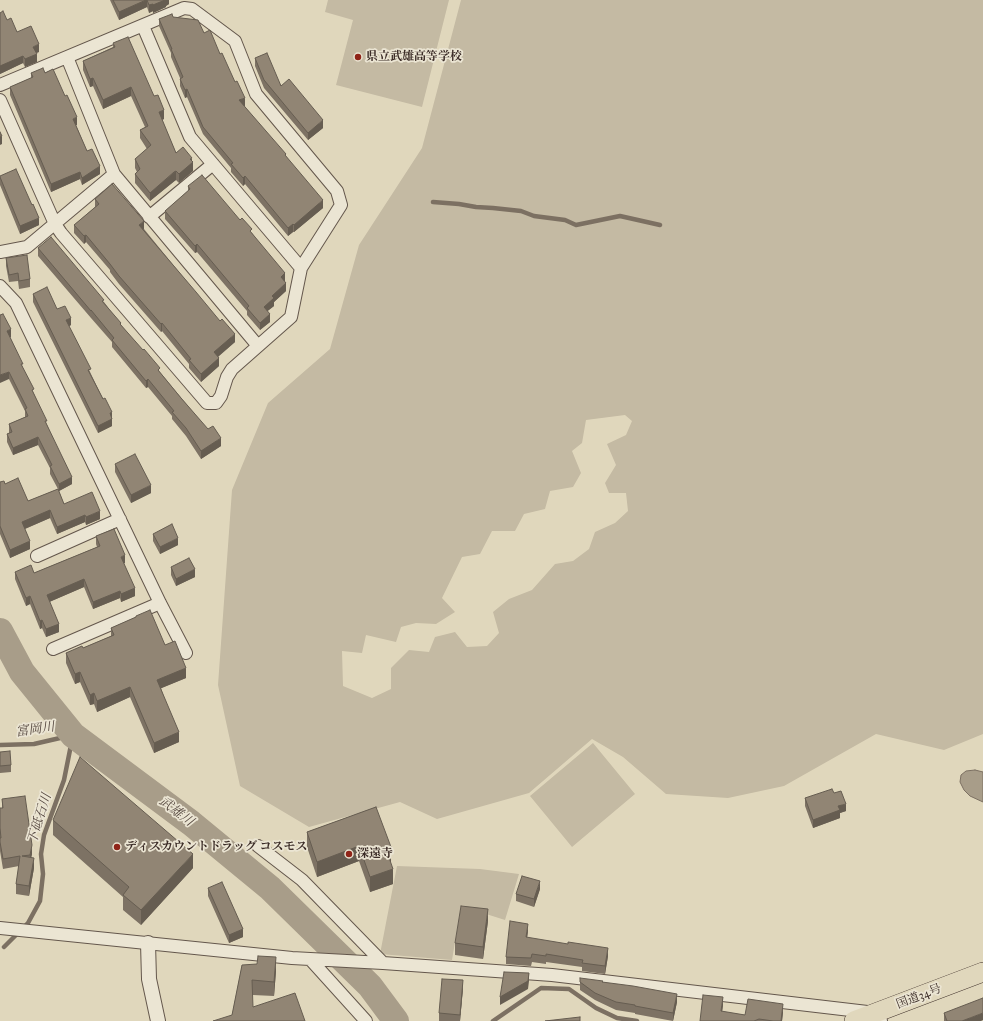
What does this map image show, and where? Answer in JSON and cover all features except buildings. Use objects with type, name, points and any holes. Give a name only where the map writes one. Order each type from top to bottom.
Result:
[{"type":"highway","name":"国道34号","points":[[854,1021],[878,1017],[983,972]]},
{"type":"street","points":[[0,84],[184,8],[192,9],[235,41],[256,94],[337,191],[341,205],[301,268],[291,317],[232,369],[227,377],[221,396],[216,403],[207,403],[61,233],[55,224],[0,100]]},
{"type":"street","points":[[143,26],[190,137],[301,268]]},
{"type":"street","points":[[67,57],[114,174],[258,346]]},
{"type":"street","points":[[149,217],[213,164]]},
{"type":"street","points":[[0,252],[27,247],[114,174]]},
{"type":"street","points":[[0,286],[16,303],[160,603],[186,653]]},
{"type":"street","points":[[37,556],[120,519]]},
{"type":"street","points":[[53,649],[160,603]]},
{"type":"street","points":[[258,846],[302,880],[377,963]]},
{"type":"street","points":[[5,929],[310,959],[552,975],[878,1017]]},
{"type":"street","points":[[148,943],[149,979],[158,1021]]},
{"type":"street","points":[[310,959],[366,1021]]},
{"type":"shaded area","points":[[328,0],[449,0],[422,107],[336,85],[353,20],[325,12]]},
{"type":"shaded area","points":[[461,0],[983,0],[983,734],[944,750],[876,734],[784,786],[728,798],[666,794],[623,757],[592,739],[529,793],[437,819],[400,802],[309,827],[240,786],[218,685],[232,490],[268,403],[330,349],[359,245],[422,148]],"holes":[[[625,415],[632,421],[626,435],[607,444],[616,465],[605,483],[609,493],[626,493],[628,511],[615,523],[595,532],[589,549],[573,561],[555,564],[532,590],[509,599],[493,612],[499,633],[487,646],[467,647],[455,632],[435,637],[429,652],[409,650],[391,668],[391,689],[372,698],[343,686],[342,651],[362,653],[366,635],[396,642],[401,627],[416,623],[436,624],[455,612],[442,598],[462,557],[480,554],[492,531],[515,531],[524,514],[545,509],[550,491],[573,487],[581,473],[572,451],[582,443],[586,420]]]},
{"type":"shaded area","points":[[593,743],[635,794],[572,847],[530,796]]},
{"type":"shaded area","points":[[975,770],[983,772],[983,802],[970,796],[964,790],[960,782],[961,775],[966,771]]},
{"type":"shaded area","points":[[397,866],[480,869],[519,874],[505,920],[461,906],[452,960],[380,954]]},
{"type":"waterway","points":[[433,202],[521,211],[534,216],[565,220],[576,225],[620,216],[660,225]]},
{"type":"waterway","name":"武雄川","points":[[0,631],[22,672],[73,735],[191,823],[270,888],[370,986],[396,1021]]},
{"type":"waterway","name":"下砥石川","points":[[0,745],[34,744],[73,735],[64,780],[44,835],[41,854],[43,874],[40,901],[28,923],[4,947]]},
{"type":"waterway","points":[[493,1021],[541,988],[569,989],[596,1008],[617,1018],[637,1021]]},
{"type":"place","name":"県立武雄高等学校","points":[[358,57]]},
{"type":"place","name":"ディスカウントドラッグ コスモス","points":[[117,847]]},
{"type":"place","name":"深遠寺","points":[[349,854]]},
{"type":"water label","name":"富岡川","points":[[35,730]]}]
